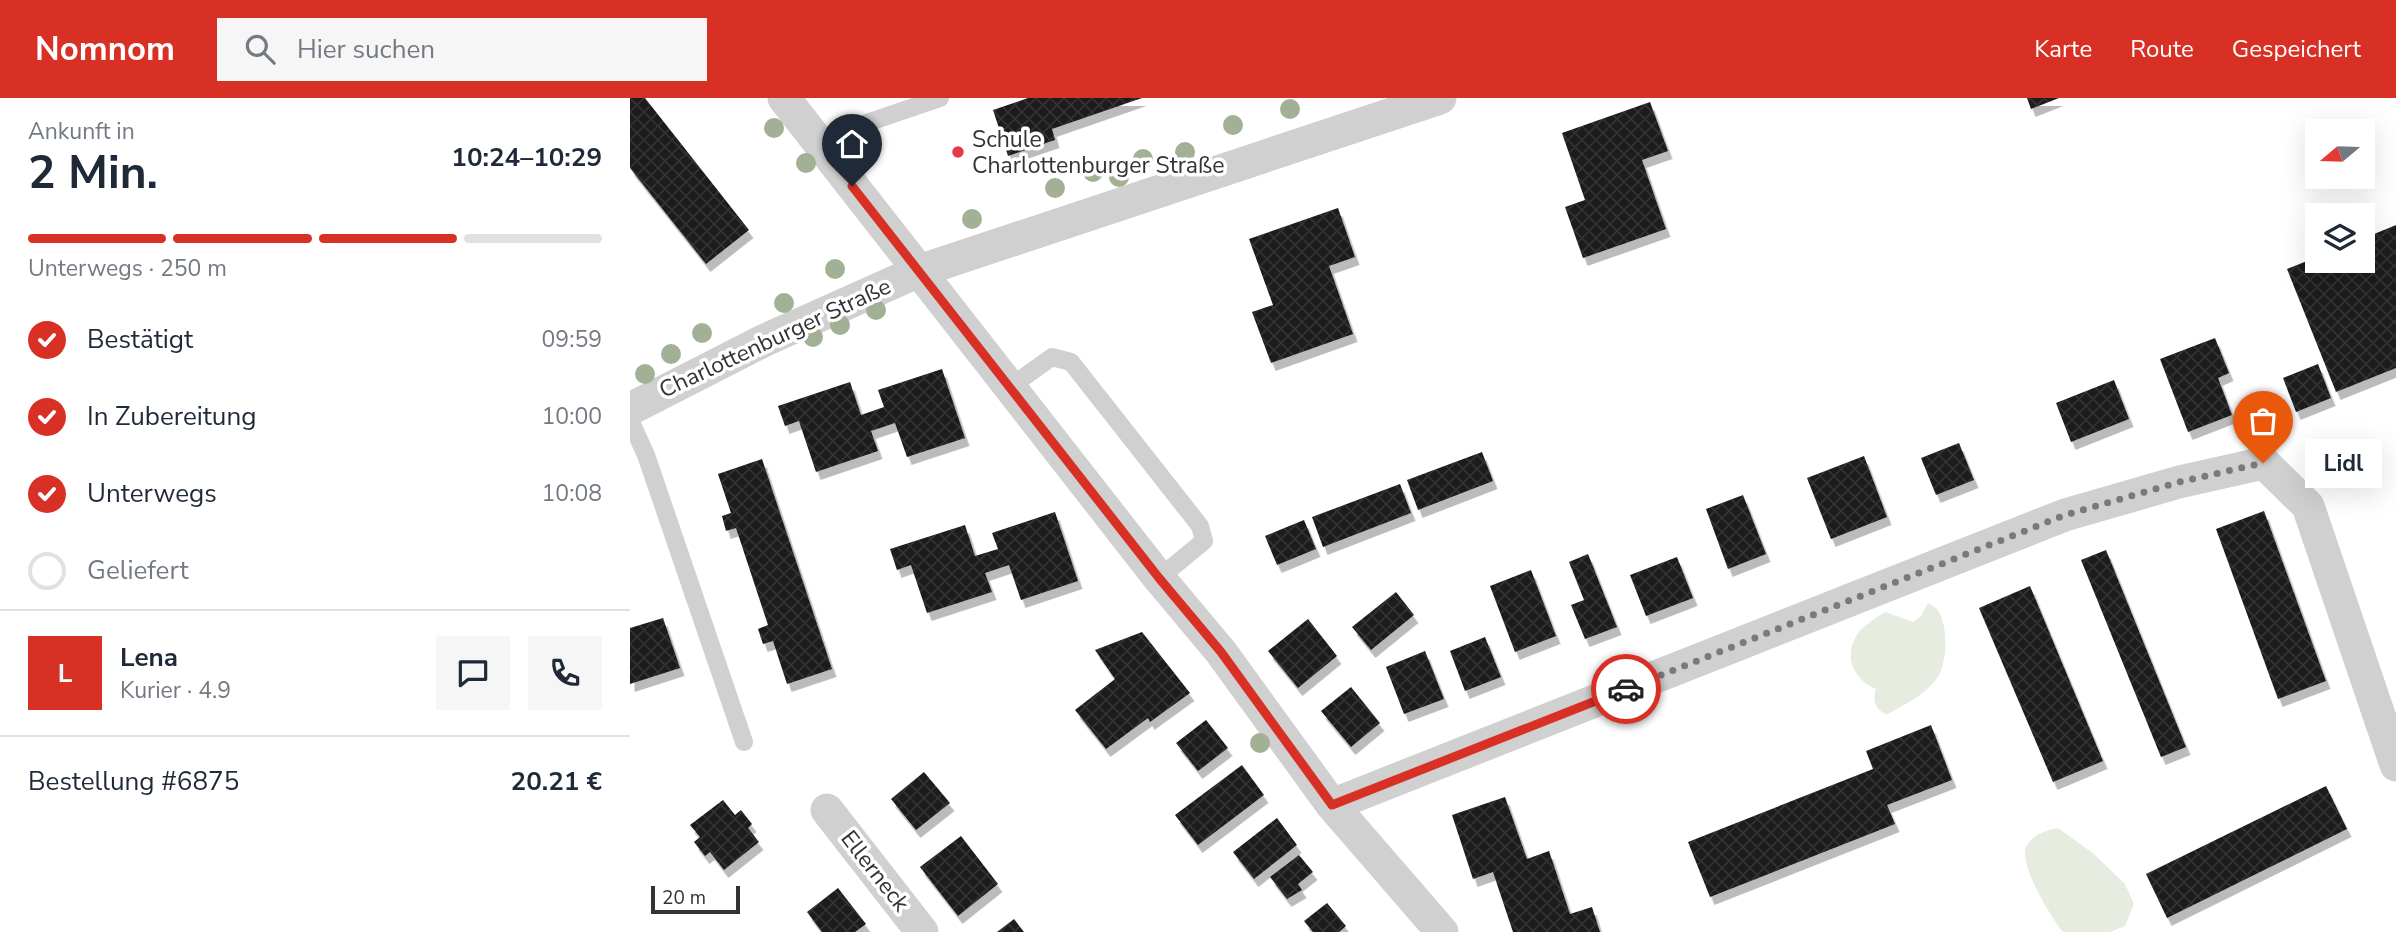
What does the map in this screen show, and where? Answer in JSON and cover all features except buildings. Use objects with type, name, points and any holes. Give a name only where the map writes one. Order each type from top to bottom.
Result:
[{"type":"street","points":[[784,98],[1159,578],[1221,652],[1332,805],[1442,932]]},
{"type":"street","name":"Charlottenburger Straße","points":[[630,409],[763,341],[919,271],[1440,98]]},
{"type":"street","points":[[1332,805],[2065,515],[2179,482],[2263,463],[2308,506],[2396,765]]},
{"type":"street","name":"Ellerneck","points":[[827,810],[922,932]]},
{"type":"lane","points":[[819,143],[855,127],[940,98]]},
{"type":"lane","points":[[1010,387],[1052,357],[1071,362],[1200,526],[1204,541],[1159,578]]},
{"type":"lane","points":[[630,420],[646,455],[744,742]]},
{"type":"shaded area","points":[[1928,603],[1937,609],[1944,625],[1945,656],[1939,675],[1930,687],[1886,715],[1875,704],[1876,689],[1861,679],[1852,666],[1853,641],[1863,627],[1885,612],[1913,622],[1921,616]]},
{"type":"shaded area","points":[[2058,828],[2094,854],[2125,884],[2134,904],[2125,926],[2110,932],[2063,932],[2058,925],[2037,891],[2025,855],[2026,847],[2036,836]]},
{"type":"way so far","points":[[1626,689],[2065,515],[2179,482],[2263,463]]},
{"type":"place","name":"Schule Charlottenburger Straße","points":[[958,152]]},
{"type":"place","name":"Lidl","points":[[2263,463]]},
{"type":"route","points":[[852,186],[1159,578],[1221,652],[1332,805],[1626,689]]}]
